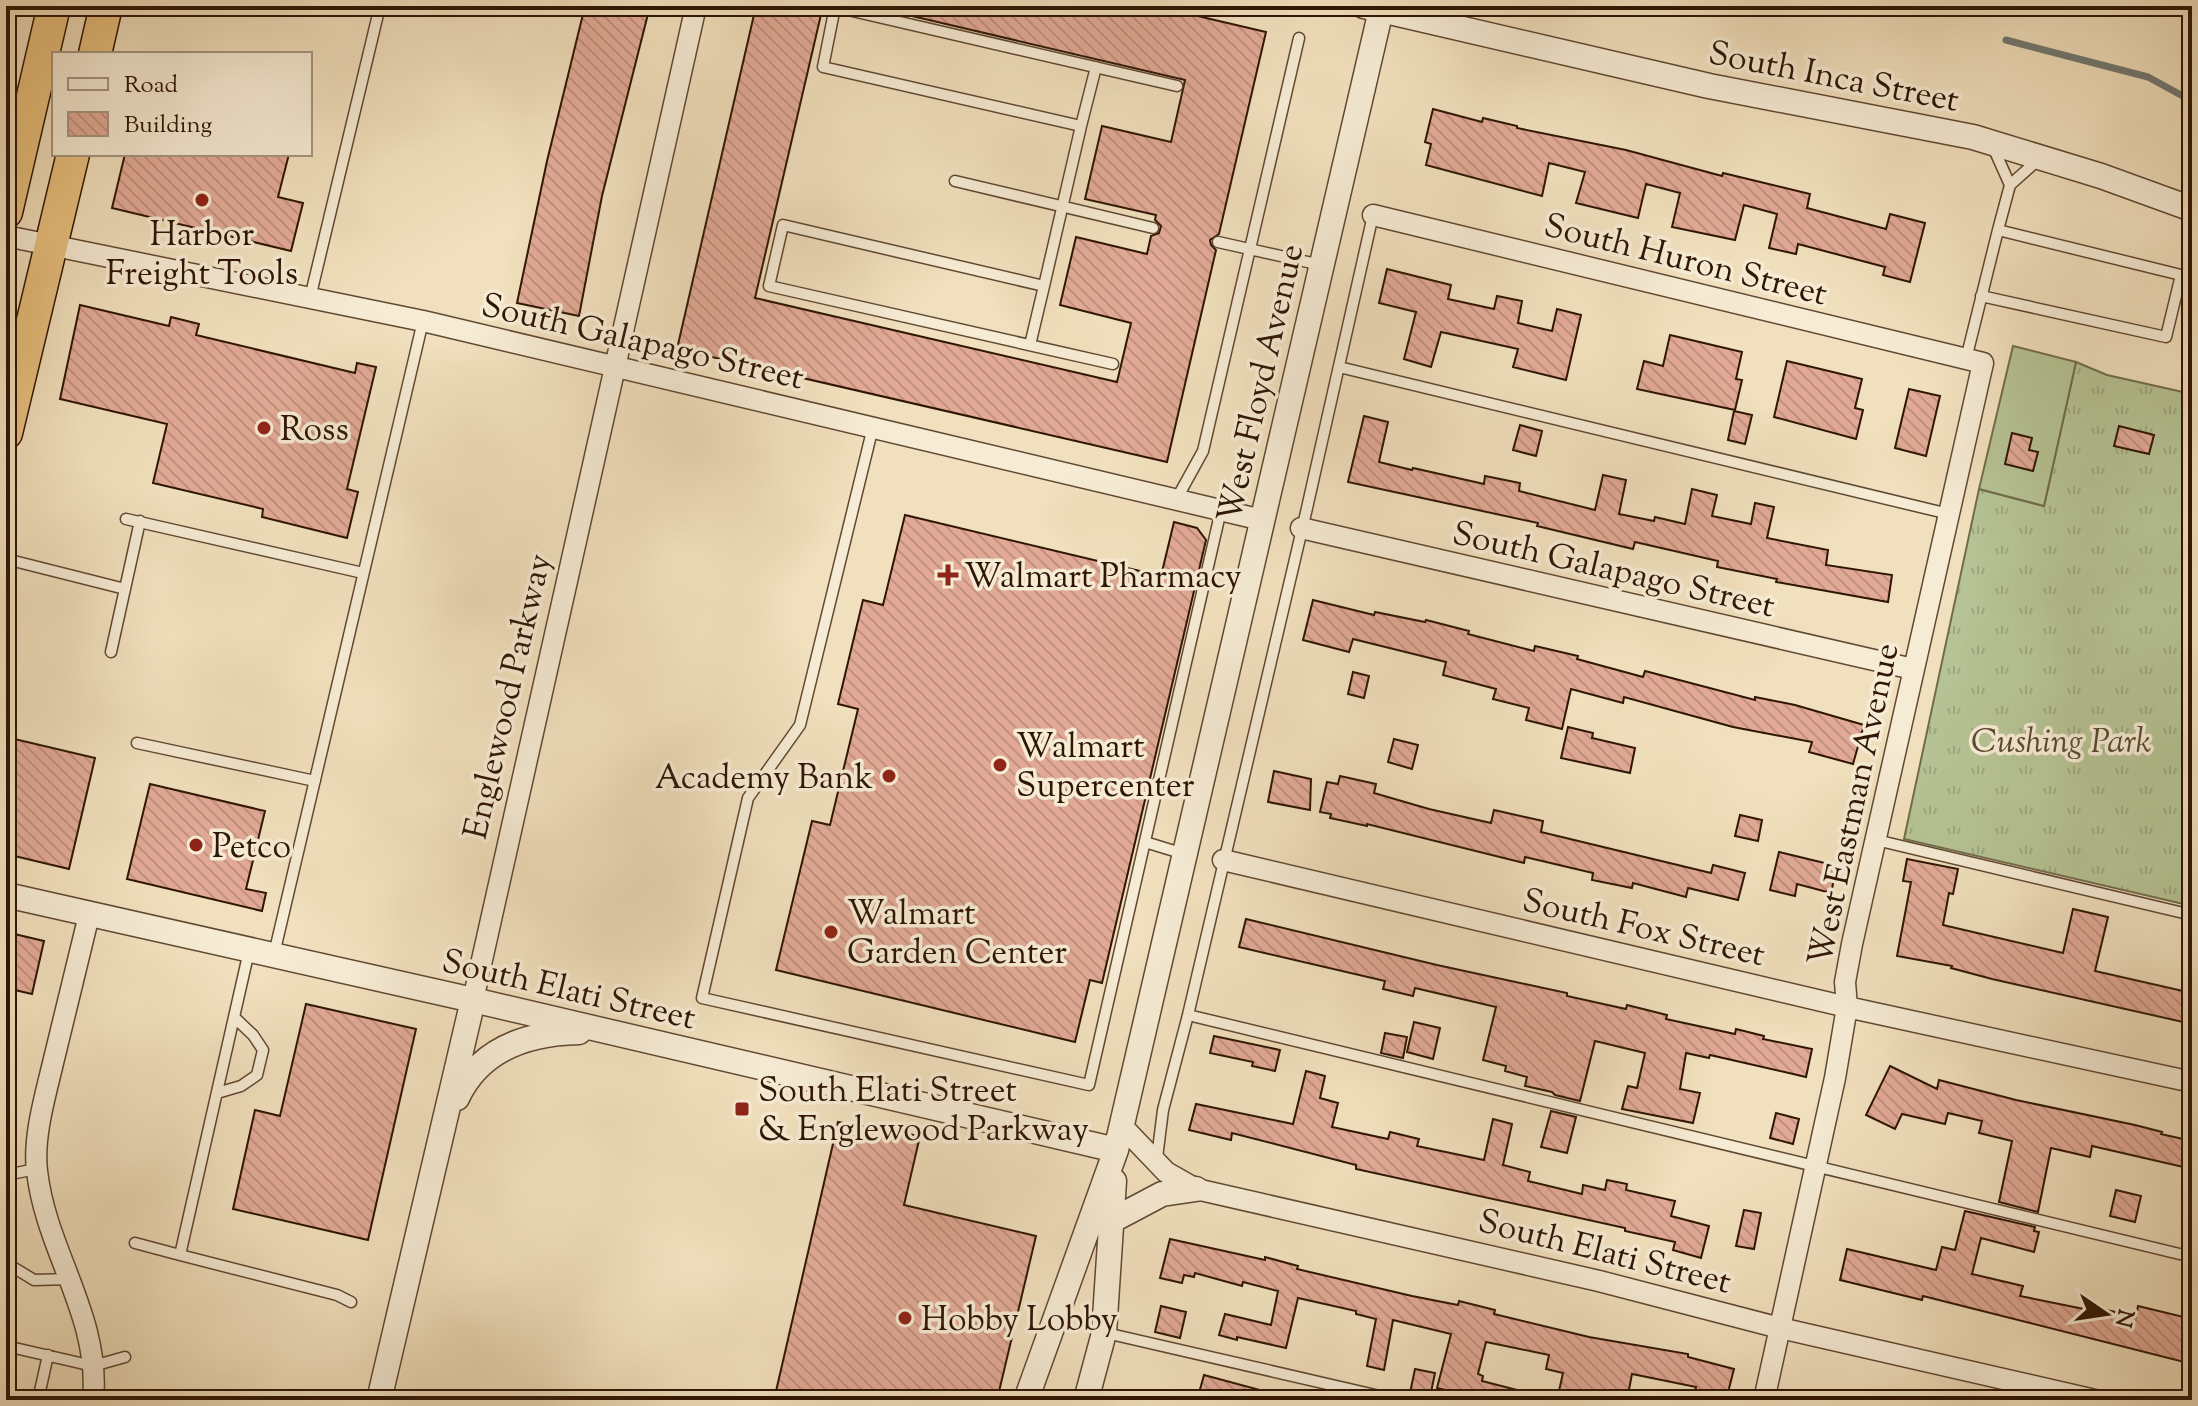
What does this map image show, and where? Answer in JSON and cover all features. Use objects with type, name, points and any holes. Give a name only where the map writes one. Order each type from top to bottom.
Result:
[{"type":"highway","points":[[6,212],[54,6]]},
{"type":"highway","points":[[95,52],[106,6]]},
{"type":"highway","points":[[6,433],[73,156]]},
{"type":"street","name":"Englewood Parkway","points":[[379,1400],[473,1000],[696,6]]},
{"type":"street","name":"South Inca Street","points":[[1375,7],[1709,86],[1991,142],[2192,209]]},
{"type":"street","name":"West Floyd Avenue","points":[[1086,1400],[1104,1333],[1116,1150],[1121,1125],[1321,265],[1375,7]]},
{"type":"street","name":"South Huron Street","points":[[1373,215],[1974,361]]},
{"type":"street","name":"South Galapago Street","points":[[6,236],[423,321],[1262,520]]},
{"type":"street","name":"West Eastman Avenue","points":[[1764,1400],[1835,1078],[1847,1007],[1847,969],[1949,514],[1974,361]]},
{"type":"street","name":"South Galapago Street","points":[[1301,528],[1913,669]]},
{"type":"street","name":"South Fox Street","points":[[1223,860],[1847,1007],[2192,1082]]},
{"type":"street","name":"South Elati Street","points":[[6,895],[1116,1150]]},
{"type":"street","points":[[89,915],[48,1088],[38,1137],[36,1169],[44,1208],[87,1324],[93,1350],[93,1400]]},
{"type":"street","points":[[444,1127],[472,1072],[498,1050],[540,1036],[609,1032]]},
{"type":"street","name":"South Elati Street","points":[[1121,1125],[1158,1164],[1177,1180],[1196,1189],[1599,1281],[1780,1328],[2095,1400]]},
{"type":"street","name":"West Floyd Avenue","points":[[1026,1400],[1116,1150]]},
{"type":"street","points":[[1111,1221],[1162,1194],[1196,1189]]},
{"type":"lane","points":[[310,298],[380,6]]},
{"type":"lane","points":[[1081,126],[823,67],[835,7],[1177,86]]},
{"type":"lane","points":[[1176,500],[1203,451],[1299,38]]},
{"type":"lane","points":[[1030,345],[1096,67]]},
{"type":"lane","points":[[1991,142],[2010,185]]},
{"type":"lane","points":[[1974,361],[1981,296],[2010,185],[2042,157]]},
{"type":"lane","points":[[955,181],[1153,228]]},
{"type":"lane","points":[[1158,1164],[1156,1150],[1163,1110],[1188,1015],[1373,215]]},
{"type":"lane","points":[[1044,286],[783,225],[769,286],[1113,364]]},
{"type":"lane","points":[[1981,296],[2166,337],[2175,305],[2181,275],[1998,230]]},
{"type":"lane","points":[[1218,242],[1321,265]]},
{"type":"lane","points":[[273,956],[423,321]]},
{"type":"lane","points":[[1339,367],[1949,514]]},
{"type":"lane","points":[[873,427],[800,725],[748,798],[702,998],[1089,1085],[1221,510]]},
{"type":"lane","points":[[126,519],[363,573]]},
{"type":"lane","points":[[111,652],[140,521]]},
{"type":"lane","points":[[6,559],[125,589]]},
{"type":"lane","points":[[137,743],[315,781]]},
{"type":"lane","points":[[1876,840],[2192,915]]},
{"type":"lane","points":[[1145,842],[1184,854]]},
{"type":"lane","points":[[180,1255],[249,950]]},
{"type":"lane","points":[[1188,1015],[2192,1257]]},
{"type":"lane","points":[[217,1093],[241,1086],[257,1075],[263,1050],[234,1017]]},
{"type":"lane","points":[[6,1181],[11,1174],[36,1169]]},
{"type":"lane","points":[[6,1233],[11,1266],[34,1280],[70,1279]]},
{"type":"lane","points":[[135,1243],[337,1295],[351,1302]]},
{"type":"lane","points":[[1104,1333],[1397,1400]]},
{"type":"lane","points":[[6,1346],[93,1366],[125,1357]]},
{"type":"lane","points":[[38,1400],[48,1355]]},
{"type":"green space","points":[[2013,346],[2076,362],[2044,506],[1979,489]]},
{"type":"green space","name":"Cushing Park","points":[[2076,362],[2107,375],[2192,394],[2192,906],[1904,839],[1979,489],[2044,506]]},
{"type":"building","points":[[585,6],[650,6],[602,196],[579,316],[517,303],[547,161]]},
{"type":"building","points":[[756,6],[823,6],[755,298],[1117,382],[1131,323],[1060,305],[1076,237],[1147,254],[1151,236],[1159,233],[1161,226],[1155,220],[1156,215],[1085,199],[1102,126],[1171,142],[1185,80],[899,13],[900,6],[1155,6],[1266,32],[1219,234],[1210,240],[1216,250],[1167,462],[677,349]]},
{"type":"building","points":[[1433,109],[1482,122],[1483,118],[1626,150],[1722,176],[1723,173],[1810,194],[1807,208],[1886,229],[1890,214],[1925,223],[1910,282],[1883,275],[1885,267],[1798,244],[1796,254],[1769,248],[1777,214],[1744,205],[1735,240],[1672,227],[1680,193],[1646,184],[1638,218],[1576,203],[1585,172],[1549,163],[1542,196],[1426,165],[1431,144],[1425,142]]},
{"type":"building","name":"Harbor Freight Tools","points":[[125,156],[288,156],[278,197],[303,203],[291,251],[112,208]]},
{"type":"building","points":[[1387,269],[1451,285],[1448,299],[1494,309],[1497,296],[1522,301],[1518,323],[1552,331],[1557,309],[1581,315],[1566,380],[1513,367],[1518,349],[1441,332],[1431,367],[1404,359],[1416,312],[1379,303]]},
{"type":"building","name":"Ross","points":[[80,305],[169,326],[171,317],[199,324],[196,335],[355,373],[357,363],[376,367],[347,489],[358,492],[347,538],[262,517],[263,509],[153,483],[167,424],[60,399]]},
{"type":"building","points":[[1670,335],[1742,352],[1736,379],[1742,380],[1735,410],[1637,389],[1644,361],[1663,366]]},
{"type":"building","points":[[1787,361],[1862,379],[1855,408],[1863,410],[1856,439],[1774,417]]},
{"type":"building","points":[[1909,389],[1940,396],[1926,456],[1895,448]]},
{"type":"building","points":[[1734,411],[1752,415],[1745,444],[1728,440]]},
{"type":"building","points":[[1364,416],[1388,422],[1379,462],[1412,470],[1484,484],[1485,476],[1520,483],[1519,491],[1595,510],[1603,475],[1626,480],[1619,514],[1654,521],[1655,517],[1685,524],[1692,489],[1717,495],[1712,516],[1751,524],[1755,503],[1774,507],[1767,538],[1828,550],[1826,565],[1892,575],[1888,602],[1776,582],[1777,579],[1717,567],[1718,561],[1635,542],[1633,549],[1537,526],[1538,523],[1348,482]]},
{"type":"building","points":[[1520,425],[1542,431],[1536,456],[1513,450]]},
{"type":"building","points":[[2119,426],[2154,435],[2149,454],[2114,446]]},
{"type":"building","points":[[2012,433],[2032,438],[2029,450],[2038,452],[2033,471],[2005,464]]},
{"type":"building","name":"Walmart Supercenter","points":[[905,515],[1161,576],[1174,522],[1197,528],[1206,540],[1102,983],[1090,980],[1075,1042],[776,970],[812,821],[830,825],[858,709],[838,704],[863,600],[883,605]]},
{"type":"building","points":[[1313,600],[1374,615],[1375,612],[1426,620],[1534,651],[1535,646],[1643,677],[1645,671],[1755,700],[1755,697],[1795,705],[1864,725],[1853,764],[1809,752],[1812,742],[1733,727],[1624,697],[1623,703],[1571,689],[1562,729],[1526,720],[1529,708],[1493,699],[1496,689],[1443,675],[1446,662],[1353,639],[1349,652],[1303,640]]},
{"type":"building","points":[[1353,672],[1369,676],[1364,698],[1348,694]]},
{"type":"building","points":[[1568,727],[1593,733],[1592,738],[1635,748],[1630,773],[1561,758]]},
{"type":"building","points":[[6,737],[95,758],[69,869],[6,854]]},
{"type":"building","points":[[1394,739],[1418,745],[1412,769],[1388,762]]},
{"type":"building","points":[[1274,771],[1311,779],[1310,810],[1268,802]]},
{"type":"building","points":[[1340,776],[1376,784],[1374,793],[1429,809],[1491,823],[1494,810],[1543,821],[1541,832],[1711,873],[1713,865],[1745,873],[1738,900],[1688,888],[1686,897],[1633,883],[1632,888],[1592,880],[1593,873],[1525,857],[1524,863],[1367,824],[1330,818],[1331,814],[1320,812],[1327,782],[1338,784]]},
{"type":"building","name":"Petco","points":[[150,784],[265,811],[246,889],[266,893],[262,911],[127,879]]},
{"type":"building","points":[[1740,815],[1762,820],[1758,841],[1735,836]]},
{"type":"building","points":[[1779,852],[1837,866],[1831,893],[1797,884],[1795,896],[1770,890]]},
{"type":"building","points":[[1907,859],[1958,869],[1953,894],[1949,893],[1943,925],[2063,953],[2073,909],[2108,917],[2095,971],[2192,993],[2192,1024],[1992,979],[1952,966],[1897,956],[1911,882],[1903,881]]},
{"type":"building","points":[[1246,919],[1567,993],[1567,996],[1626,1009],[1627,1005],[1667,1015],[1666,1019],[1735,1034],[1736,1029],[1764,1036],[1763,1039],[1812,1049],[1806,1077],[1710,1055],[1709,1058],[1686,1053],[1680,1089],[1700,1093],[1693,1123],[1622,1109],[1628,1086],[1637,1088],[1645,1053],[1595,1041],[1580,1101],[1555,1095],[1525,1086],[1527,1077],[1505,1071],[1506,1066],[1483,1060],[1496,1007],[1415,988],[1413,996],[1383,989],[1385,981],[1239,947]]},
{"type":"building","points":[[6,932],[44,941],[32,994],[6,988]]},
{"type":"building","points":[[306,1004],[416,1029],[368,1240],[233,1209],[255,1110],[280,1116]]},
{"type":"building","points":[[1414,1022],[1440,1028],[1433,1059],[1407,1052]]},
{"type":"building","points":[[1385,1033],[1407,1037],[1403,1058],[1381,1053]]},
{"type":"building","points":[[1214,1036],[1280,1050],[1275,1071],[1252,1066],[1253,1062],[1210,1053]]},
{"type":"building","points":[[1890,1066],[1937,1089],[1939,1080],[2192,1141],[2192,1169],[2092,1146],[2090,1157],[2051,1148],[2038,1212],[1999,1202],[2012,1141],[1979,1133],[1982,1121],[1948,1113],[1945,1124],[1902,1114],[1895,1129],[1866,1115]]},
{"type":"building","points":[[1306,1071],[1325,1076],[1320,1098],[1338,1103],[1332,1127],[1388,1139],[1390,1132],[1419,1139],[1417,1146],[1484,1160],[1493,1119],[1512,1124],[1503,1165],[1530,1172],[1528,1181],[1582,1194],[1583,1185],[1605,1190],[1607,1180],[1627,1184],[1626,1190],[1675,1201],[1671,1216],[1709,1226],[1701,1258],[1673,1250],[1675,1242],[1625,1231],[1625,1228],[1356,1169],[1356,1165],[1232,1133],[1231,1140],[1189,1130],[1196,1104],[1293,1124]]},
{"type":"building","points":[[1551,1111],[1576,1117],[1567,1153],[1541,1147]]},
{"type":"building","points":[[1776,1113],[1799,1119],[1793,1144],[1770,1138]]},
{"type":"building","name":"Hobby Lobby","points":[[838,1122],[920,1136],[904,1205],[1036,1236],[997,1400],[774,1400]]},
{"type":"building","points":[[2116,1190],[2141,1196],[2135,1222],[2110,1216]]},
{"type":"building","points":[[1744,1210],[1761,1213],[1754,1249],[1736,1246]]},
{"type":"building","points":[[1965,1211],[2035,1227],[2034,1231],[2039,1232],[2034,1252],[1981,1238],[1972,1274],[2023,1286],[2020,1296],[2089,1310],[2090,1306],[2136,1317],[2138,1306],[2192,1319],[2192,1364],[1923,1296],[1922,1300],[1840,1280],[1847,1249],[1936,1270],[1942,1247],[1955,1250]]},
{"type":"building","points":[[1170,1239],[1265,1260],[1265,1257],[1298,1266],[1297,1269],[1412,1296],[1458,1305],[1459,1301],[1495,1310],[1494,1314],[1589,1337],[1688,1354],[1688,1357],[1734,1369],[1726,1400],[1693,1400],[1696,1387],[1632,1374],[1627,1400],[1557,1400],[1563,1373],[1546,1369],[1549,1355],[1486,1342],[1478,1374],[1483,1376],[1482,1381],[1533,1394],[1532,1400],[1489,1400],[1437,1388],[1451,1334],[1393,1320],[1384,1370],[1367,1366],[1376,1319],[1356,1314],[1356,1311],[1298,1298],[1286,1348],[1219,1335],[1225,1314],[1271,1325],[1278,1291],[1243,1282],[1242,1286],[1195,1273],[1194,1277],[1184,1275],[1182,1283],[1160,1278]]},
{"type":"building","points":[[1161,1306],[1186,1312],[1180,1338],[1155,1332]]},
{"type":"building","points":[[1415,1369],[1435,1373],[1430,1397],[1410,1393]]},
{"type":"building","points":[[1204,1375],[1275,1394],[1274,1400],[1197,1400]]},
{"type":"waterway","points":[[2006,40],[2148,77],[2192,101]]},
{"type":"place","name":"Harbor Freight Tools","points":[[202,200]]},
{"type":"place","name":"Ross","points":[[264,428]]},
{"type":"place","name":"Walmart Pharmacy","points":[[948,575]]},
{"type":"place","name":"Walmart Supercenter","points":[[1000,765]]},
{"type":"place","name":"Academy Bank","points":[[889,776]]},
{"type":"place","name":"Petco","points":[[196,845]]},
{"type":"place","name":"Walmart Garden Center","points":[[831,932]]},
{"type":"place","name":"South Elati Street & Englewood Parkway","points":[[742,1109]]},
{"type":"place","name":"Hobby Lobby","points":[[905,1318]]}]
